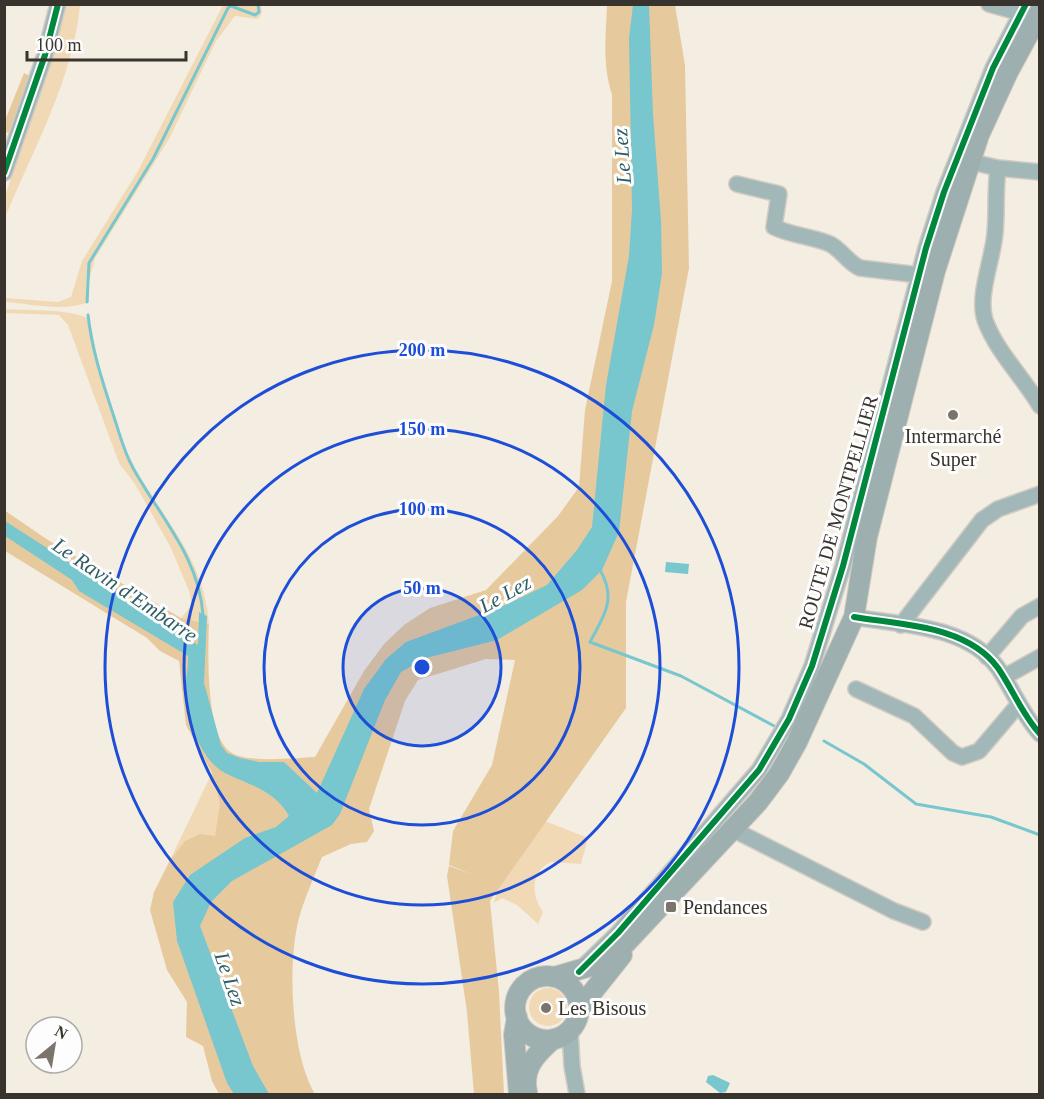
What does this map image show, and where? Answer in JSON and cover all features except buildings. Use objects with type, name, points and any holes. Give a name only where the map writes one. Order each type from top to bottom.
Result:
[{"type":"main road","name":"ROUTE DE MONTPELLIER","points":[[579,1009],[651,918],[779,774],[816,704],[854,617],[871,519],[935,271],[979,135],[1004,82],[1029,10]]},
{"type":"main road","name":"ROUTE DE MONTPELLIER","points":[[554,977],[579,972],[615,952],[651,918]]},
{"type":"main road","points":[[519,1095],[514,1035],[517,999],[527,984],[544,976],[554,977],[562,980],[575,992],[579,1009],[577,1019],[534,1057],[528,1068],[525,1084],[527,1095]]},
{"type":"main road","points":[[517,1017],[526,1032],[534,1037],[561,1035]]},
{"type":"street","points":[[4,173],[45,55],[58,4]]},
{"type":"street","points":[[989,4],[1029,10]]},
{"type":"street","name":"ROUTE DE MONTPELLIER","points":[[579,972],[618,933],[759,770],[789,719],[812,666],[843,566],[919,275],[954,161],[993,68],[1029,10]]},
{"type":"street","points":[[972,162],[998,168],[1040,172]]},
{"type":"street","points":[[998,168],[991,266],[981,300],[985,320],[1004,354],[1040,406]]},
{"type":"street","points":[[736,184],[779,194],[774,227],[782,231],[831,244],[852,264],[860,268],[919,275]]},
{"type":"street","points":[[901,625],[981,520],[998,509],[1040,494]]},
{"type":"street","points":[[987,657],[1022,616],[1040,606]]},
{"type":"street","points":[[854,617],[950,635],[987,657],[1004,677],[1018,705],[1040,734]]},
{"type":"street","points":[[1004,677],[1040,657]]},
{"type":"street","points":[[856,689],[914,716],[953,753],[962,757],[979,751],[1018,705]]},
{"type":"street","points":[[735,826],[742,834],[820,874],[894,911],[923,922]]},
{"type":"street","points":[[561,1035],[577,1095]]},
{"type":"shaded area","points":[[67,5],[80,5],[69,60],[61,87],[5,218],[5,196],[52,59]]},
{"type":"shaded area","points":[[223,5],[261,5],[262,13],[258,19],[235,16],[216,41],[169,139],[95,258],[89,280],[89,302],[59,307],[5,302],[5,298],[58,302],[71,297],[82,261],[138,171]]},
{"type":"shaded area","points":[[607,5],[675,5],[685,65],[689,268],[626,602],[626,708],[490,901],[499,992],[504,1094],[474,1094],[467,1012],[447,876],[449,866],[473,875],[449,865],[453,831],[492,765],[515,660],[486,659],[418,680],[405,701],[369,809],[374,831],[367,842],[351,844],[322,857],[310,887],[295,937],[292,983],[296,1033],[307,1077],[315,1094],[219,1094],[212,1081],[203,1046],[186,1037],[187,1002],[167,970],[150,910],[154,892],[169,862],[185,841],[200,834],[215,836],[220,803],[212,773],[186,725],[179,661],[160,651],[147,638],[5,551],[4,510],[48,540],[181,618],[209,624],[208,653],[213,713],[223,744],[232,753],[261,759],[315,757],[364,671],[384,644],[404,625],[430,608],[486,590],[558,516],[579,487],[585,410],[612,281],[612,94],[606,61]]},
{"type":"shaded area","points":[[24,73],[30,76],[9,132],[5,133],[4,123]]},
{"type":"shaded area","points":[[5,309],[70,313],[90,319],[105,389],[122,441],[199,577],[209,624],[181,618],[192,605],[189,591],[171,548],[135,484],[119,463],[68,325],[59,315],[5,313]]},
{"type":"shaded area","points":[[212,773],[266,811],[170,860]]},
{"type":"shaded area","points":[[532,816],[588,838],[581,864],[551,862],[539,872],[535,891],[543,912],[538,924],[517,905],[502,898],[494,903],[501,874]]},
{"type":"shaded area","points":[[548,988],[555,989],[561,994],[566,1000],[566,1014],[561,1020],[555,1025],[548,1026],[541,1025],[535,1020],[530,1014],[529,1007],[530,1000],[535,994],[541,989]]},
{"type":"water","points":[[633,5],[649,5],[662,273],[654,325],[632,411],[619,532],[602,570],[582,590],[497,640],[426,658],[401,672],[385,700],[340,814],[332,825],[232,881],[211,902],[200,926],[253,1066],[269,1094],[234,1094],[227,1083],[177,941],[173,902],[190,875],[245,838],[276,827],[289,816],[269,794],[225,773],[209,760],[189,718],[185,697],[188,656],[79,591],[72,580],[5,536],[5,521],[198,645],[199,612],[207,616],[204,683],[221,745],[227,753],[240,758],[259,762],[284,762],[317,793],[364,689],[386,659],[406,642],[501,607],[547,585],[577,550],[592,527],[606,385],[629,256],[632,209],[629,38]]},
{"type":"water","points":[[666,562],[689,564],[688,574],[665,572]]},
{"type":"water","points":[[713,1075],[730,1083],[726,1092],[720,1093],[706,1082],[708,1076]]},
{"type":"waterway","points":[[87,302],[89,263],[153,159],[228,8],[231,6],[255,15],[259,12],[258,4]]},
{"type":"waterway","name":"Le Ravin d'Embarre","points":[[88,315],[98,367],[125,450],[133,468],[186,556],[200,594],[203,615]]},
{"type":"waterway","points":[[600,570],[608,590],[607,607],[590,642],[681,676],[776,727]]},
{"type":"waterway","points":[[824,741],[864,764],[916,804],[991,817],[1040,835]]},
{"type":"cycle path","points":[[4,173],[45,55],[58,4]]},
{"type":"cycle path","points":[[579,972],[618,933],[759,770],[789,719],[812,666],[843,566],[926,248],[944,192],[993,68],[1026,4]]},
{"type":"cycle path","points":[[854,617],[932,629],[969,643],[985,654],[998,668],[1040,734]]},
{"type":"place","name":"Intermarché Super","points":[[953,415]]},
{"type":"place","name":"Pendances","points":[[671,907]]},
{"type":"place","name":"Les Bisous","points":[[546,1008]]},
{"type":"water label","name":"Le Lez","points":[[622,156]]},
{"type":"water label","name":"Le Lez","points":[[505,594]]},
{"type":"water label","name":"Le Lez","points":[[230,979]]}]
